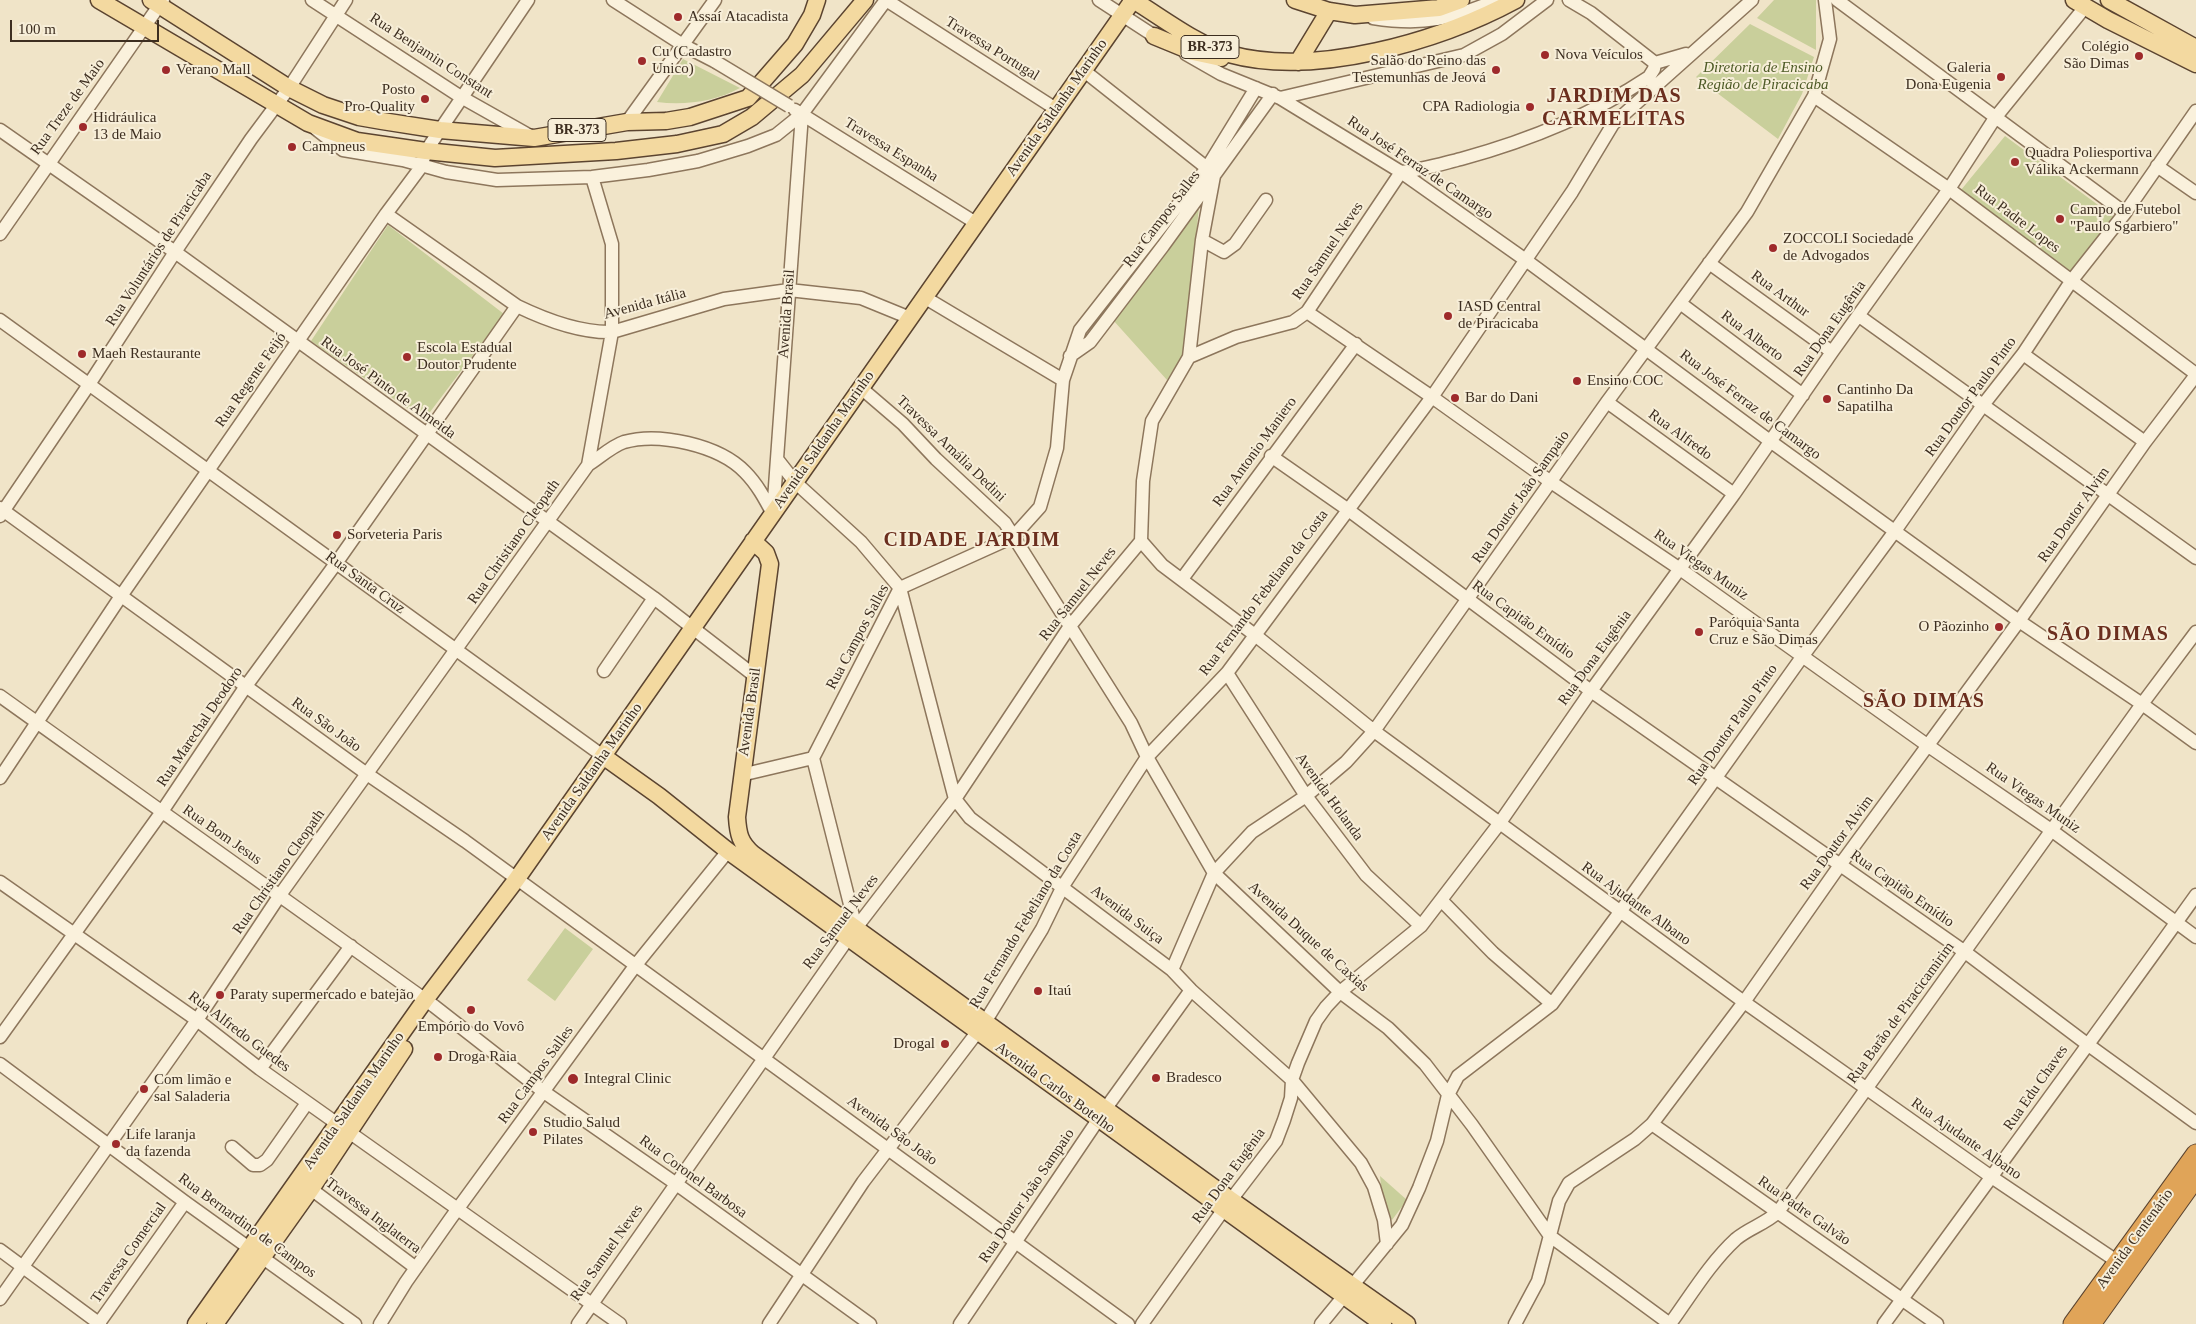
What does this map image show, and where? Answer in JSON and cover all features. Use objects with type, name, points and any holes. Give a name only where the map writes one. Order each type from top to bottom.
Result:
[{"type":"highway","name":"Avenida Centenário","points":[[2090,1324],[2124,1266],[2196,1154]]},
{"type":"highway","name":"Avenida Centenário","points":[[2073,1324],[2124,1266],[2196,1178]]},
{"type":"main road","name":"BR-373","points":[[99,0],[294,113],[308,123],[357,141],[424,159],[572,155],[677,144],[723,134],[752,117],[802,76],[865,0]]},
{"type":"main road","name":"BR-373","points":[[158,2],[289,88],[322,105],[359,117],[440,130],[534,138],[627,122],[666,121],[690,117],[748,98],[796,44],[812,15],[816,0]]},
{"type":"main road","name":"BR-373","points":[[1133,0],[1209,46],[1228,54],[1263,62],[1298,62],[1352,56],[1435,35],[1466,24],[1516,0]]},
{"type":"main road","name":"Avenida Saldanha Marinho","points":[[215,1324],[257,1253],[343,1127],[1133,0]]},
{"type":"main road","points":[[1295,0],[1333,5],[1355,15],[1439,8],[1461,0]]},
{"type":"main road","points":[[2079,3],[2105,1],[2114,3],[2196,48]]},
{"type":"main road","points":[[2079,3],[2196,64]]},
{"type":"main road","points":[[1298,62],[1333,5]]},
{"type":"main road","points":[[1154,36],[1212,58],[1263,62]]},
{"type":"main road","name":"Avenida Brasil","points":[[753,541],[766,553],[770,564],[737,817],[740,840],[753,854]]},
{"type":"main road","name":"Rua Santa Cruz","points":[[603,756],[722,846]]},
{"type":"main road","points":[[722,846],[738,829]]},
{"type":"main road","points":[[722,846],[753,854]]},
{"type":"main road","name":"Avenida Carlos Botelho","points":[[722,846],[852,932]]},
{"type":"main road","name":"Avenida Carlos Botelho","points":[[753,854],[852,932],[1227,1204],[1348,1290],[1407,1324]]},
{"type":"main road","name":"Avenida Saldanha Marinho","points":[[196,1324],[311,1189],[343,1127]]},
{"type":"main road","name":"Avenida Carlos Botelho","points":[[1348,1290],[1383,1324]]},
{"type":"street","name":"Rua Benjamin Constant","points":[[312,0],[461,97],[534,138]]},
{"type":"street","name":"Rua Voluntários de Piracicaba","points":[[1,511],[88,386],[174,252],[289,88],[346,0]]},
{"type":"street","name":"Rua Regente Feijó","points":[[0,778],[121,596],[424,159],[461,97],[528,0]]},
{"type":"street","name":"Travessa Espanha","points":[[613,0],[683,46],[716,62],[789,106],[976,223]]},
{"type":"street","points":[[627,122],[715,0]]},
{"type":"street","points":[[424,159],[497,180],[592,177],[698,161],[748,146],[776,135],[802,114],[886,0]]},
{"type":"street","name":"Travessa Portugal","points":[[886,0],[1056,108]]},
{"type":"street","name":"Rua José Ferraz de Camargo","points":[[1099,0],[1154,36],[1221,74],[1277,96],[1401,172],[1527,261],[1770,441],[2019,621],[2196,743]]},
{"type":"street","points":[[1355,15],[1396,22],[1433,21],[1450,18],[1497,0]]},
{"type":"street","points":[[1277,96],[1464,55],[1502,34],[1547,0]]},
{"type":"street","points":[[1569,0],[1591,13],[1655,63],[1671,60],[1693,51]]},
{"type":"street","points":[[1577,117],[1599,115],[1613,124],[1752,0]]},
{"type":"street","name":"Rua Doutor João Sampaio","points":[[1172,970],[1214,873],[1252,832],[1306,796],[1346,762],[1374,731],[1607,402],[1747,212],[1814,96],[1830,39],[1825,0]]},
{"type":"street","points":[[1837,0],[1882,34],[1924,62],[1995,118],[2125,213]]},
{"type":"street","name":"Rua Treze de Maio","points":[[0,234],[47,164],[146,26],[158,2]]},
{"type":"street","name":"Rua Dona Eugênia","points":[[1142,1324],[1281,1131],[1291,1098],[1292,1080],[1316,1021],[1340,992],[1421,926],[1500,824],[1591,691],[1734,494],[1832,352],[1949,189],[1995,118],[2079,3]]},
{"type":"street","points":[[1401,172],[1417,171],[1499,148],[1577,117],[1645,79],[1654,69],[1655,63]]},
{"type":"street","points":[[1083,70],[1211,172],[1189,357],[1152,421],[1143,481],[1141,541]]},
{"type":"street","name":"Rua Campos Salles","points":[[1211,172],[1256,88]]},
{"type":"street","name":"Rua Campos Salles","points":[[813,758],[900,588],[1013,538],[1040,507],[1058,448],[1063,380],[1080,330],[1158,243],[1211,172],[1277,96]]},
{"type":"street","name":"Rua Padre Lopes","points":[[1814,96],[1949,189],[2196,374]]},
{"type":"street","name":"Rua Doutor Paulo Pinto","points":[[1321,1324],[1402,1225],[1438,1141],[1448,1095],[1458,1076],[1552,1004],[1895,531],[1983,405],[2023,354],[2072,280],[2125,213],[2196,111]]},
{"type":"street","name":"Avenida Brasil","points":[[773,514],[802,114]]},
{"type":"street","name":"Rua Fernando Febeliano da Costa","points":[[768,1324],[863,1182],[981,1027],[1042,929],[1062,886],[1147,757],[1227,673],[1432,396],[1527,261],[1613,124]]},
{"type":"street","name":"Rua José Pinto de Almeida","points":[[0,130],[174,252],[654,598],[755,676]]},
{"type":"street","points":[[2157,166],[2196,193]]},
{"type":"street","name":"Rua Samuel Neves","points":[[1189,357],[1236,337],[1293,322],[1307,312],[1401,172]]},
{"type":"street","points":[[588,465],[612,332],[612,244],[592,177]]},
{"type":"street","points":[[1202,240],[1224,252],[1235,244],[1266,200]]},
{"type":"street","name":"Avenida Itália","points":[[386,214],[517,306],[538,316],[594,333],[612,332],[724,299],[789,290],[861,298],[910,318]]},
{"type":"street","name":"Rua Arthur","points":[[1709,263],[1832,352]]},
{"type":"street","points":[[924,297],[1063,380]]},
{"type":"street","name":"Rua Alberto","points":[[1680,303],[1803,395]]},
{"type":"street","name":"Rua Marechal Deodoro","points":[[0,1037],[161,813],[246,686],[337,562],[425,434],[517,306]]},
{"type":"street","name":"Rua Viegas Muniz","points":[[1307,312],[1432,396],[1551,482],[1680,569],[1927,745],[2051,830],[2196,936]]},
{"type":"street","points":[[1859,316],[2196,558]]},
{"type":"street","name":"Rua Santa Cruz","points":[[0,320],[88,386],[207,472],[337,562],[603,756]]},
{"type":"street","name":"Rua Antonio Maniero","points":[[1182,579],[1271,456],[1356,344]]},
{"type":"street","points":[[2023,354],[2145,442]]},
{"type":"street","name":"Rua Doutor Alvim","points":[[1515,1324],[1538,1281],[1559,1201],[1570,1183],[1634,1139],[1652,1124],[1744,1002],[1840,865],[2019,621],[2145,442],[2196,374]]},
{"type":"street","name":"Travessa Amália Dedini","points":[[861,388],[903,424],[936,459],[978,496],[1005,523],[1013,538]]},
{"type":"street","name":"Rua Alfredo","points":[[1607,402],[1734,494]]},
{"type":"street","points":[[588,465],[623,442],[668,438],[706,448],[744,471],[758,488],[773,514]]},
{"type":"street","name":"Rua Capitão Emídio","points":[[1271,456],[1347,509],[1591,691],[1964,952],[2196,1123]]},
{"type":"street","points":[[777,459],[794,482],[861,542],[900,588]]},
{"type":"street","name":"Rua Christiano Cleopath","points":[[0,1300],[197,1020],[280,895],[588,465]]},
{"type":"street","name":"Rua São João","points":[[1,511],[367,774],[465,841],[635,966]]},
{"type":"street","name":"Avenida Duque de Caxias","points":[[1013,538],[1131,722],[1147,757],[1214,873],[1340,992],[1388,1028],[1425,1064],[1489,1148],[1550,1236],[1670,1324]]},
{"type":"street","name":"Rua Samuel Neves","points":[[578,1324],[762,1058],[852,932],[955,799],[1070,626],[1141,541]]},
{"type":"street","name":"Rua Ajudante Albano","points":[[1141,541],[1162,565],[1256,635],[1374,731],[1500,824],[1744,1002],[1993,1178],[2124,1266]]},
{"type":"street","name":"Avenida Suiça","points":[[900,588],[955,799],[970,818],[1172,970],[1191,990],[1292,1080],[1362,1163],[1374,1187],[1384,1220],[1387,1244]]},
{"type":"street","points":[[604,671],[654,598]]},
{"type":"street","name":"Rua Barão de Piracicamirim","points":[[1670,1324],[1718,1256],[1738,1237],[1768,1221],[1778,1212],[2051,830],[2196,632]]},
{"type":"street","name":"Avenida Holanda","points":[[1227,673],[1306,796],[1366,875],[1421,926]]},
{"type":"street","name":"Rua Bom Jesus","points":[[0,696],[161,813],[280,895],[430,1003]]},
{"type":"street","points":[[741,775],[813,758],[852,932]]},
{"type":"street","name":"Rua Campos Salles","points":[[380,1324],[416,1268],[722,846]]},
{"type":"street","name":"Rua Alfredo Guedes","points":[[0,882],[197,1020],[307,1103],[620,1324]]},
{"type":"street","name":"Rua Edu Chaves","points":[[1884,1324],[1993,1178],[2087,1044],[2196,895]]},
{"type":"street","points":[[1441,900],[1493,954],[1552,1004]]},
{"type":"street","points":[[260,1069],[351,946]]},
{"type":"street","name":"Avenida São João","points":[[635,966],[1015,1240],[1128,1324]]},
{"type":"street","name":"Rua Doutor João Sampaio","points":[[960,1324],[1015,1240],[1191,990]]},
{"type":"street","name":"Rua Coronel Barbosa","points":[[430,1003],[544,1092],[675,1183],[870,1324]]},
{"type":"street","name":"Rua Bernardino de Campos","points":[[0,1064],[184,1202],[355,1324]]},
{"type":"street","points":[[232,1147],[253,1165],[260,1165],[267,1160],[307,1103]]},
{"type":"street","name":"Rua Padre Galvão","points":[[1652,1124],[1937,1324]]},
{"type":"street","name":"Travessa Inglaterra","points":[[311,1189],[416,1268]]},
{"type":"street","name":"Travessa Comercial","points":[[100,1324],[184,1202]]},
{"type":"street","points":[[0,1250],[100,1324]]},
{"type":"green space","points":[[1774,0],[1816,0],[1816,50],[1757,18]]},
{"type":"green space","name":"Diretoria de Ensino Região de Piracicaba","points":[[1750,24],[1814,57],[1802,94],[1778,139],[1696,77]]},
{"type":"green space","points":[[683,59],[740,88],[711,99],[689,103],[657,102]]},
{"type":"green space","points":[[2005,136],[2117,219],[2073,276],[1961,190]]},
{"type":"green space","points":[[1199,207],[1184,353],[1167,380],[1113,320]]},
{"type":"green space","points":[[388,225],[504,314],[424,420],[311,341]]},
{"type":"green space","points":[[565,928],[593,949],[555,1001],[527,980]]},
{"type":"green space","points":[[1380,1176],[1407,1200],[1392,1220],[1384,1204]]},
{"type":"place","name":"Assaí Atacadista","points":[[678,17]]},
{"type":"place","name":"Nova Veículos","points":[[1545,55]]},
{"type":"place","name":"Colégio São Dimas","points":[[2139,56]]},
{"type":"place","name":"Cu (Cadastro Unico)","points":[[642,61]]},
{"type":"place","name":"Verano Mall","points":[[166,70]]},
{"type":"place","name":"Salão do Reino das Testemunhas de Jeová","points":[[1496,70]]},
{"type":"place","name":"Galeria Dona Eugenia","points":[[2001,77]]},
{"type":"place","name":"Posto Pro-Quality","points":[[425,99]]},
{"type":"place","name":"CPA Radiologia","points":[[1530,107]]},
{"type":"place","name":"Hidráulica 13 de Maio","points":[[83,127]]},
{"type":"place","name":"Campneus","points":[[292,147]]},
{"type":"place","name":"Quadra Poliesportiva Válika Ackermann","points":[[2015,162]]},
{"type":"place","name":"Campo de Futebol \"Paulo Sgarbiero\"","points":[[2060,219]]},
{"type":"place","name":"ZOCCOLI Sociedade de Advogados","points":[[1773,248]]},
{"type":"place","name":"IASD Central de Piracicaba","points":[[1448,316]]},
{"type":"place","name":"Maeh Restaurante","points":[[82,354]]},
{"type":"place","name":"Escola Estadual Doutor Prudente","points":[[407,357]]},
{"type":"place","name":"Ensino COC","points":[[1577,381]]},
{"type":"place","name":"Bar do Dani","points":[[1455,398]]},
{"type":"place","name":"Cantinho Da Sapatilha","points":[[1827,399]]},
{"type":"place","name":"Sorveteria Paris","points":[[337,535]]},
{"type":"place","name":"O Pãozinho","points":[[1999,627]]},
{"type":"place","name":"Paróquia Santa Cruz e São Dimas","points":[[1699,632]]},
{"type":"place","name":"Itaú","points":[[1038,991]]},
{"type":"place","name":"Paraty supermercado e batejão","points":[[220,995]]},
{"type":"place","name":"Empório do Vovô","points":[[471,1010]]},
{"type":"place","name":"Drogal","points":[[945,1044]]},
{"type":"place","name":"Droga Raia","points":[[438,1057]]},
{"type":"place","name":"Bradesco","points":[[1156,1078]]},
{"type":"place","name":"Integral Clinic","points":[[573,1079]]},
{"type":"place","name":"Com limão e sal Saladeria","points":[[144,1089]]},
{"type":"place","name":"Studio Salud Pilates","points":[[533,1132]]},
{"type":"place","name":"Life laranja da fazenda","points":[[116,1144]]},
{"type":"district","name":"JARDIM DAS CARMELITAS","points":[[1614,108]]},
{"type":"district","name":"CIDADE JARDIM","points":[[972,541]]},
{"type":"district","name":"SÃO DIMAS","points":[[2108,635]]},
{"type":"district","name":"SÃO DIMAS","points":[[1924,702]]}]
